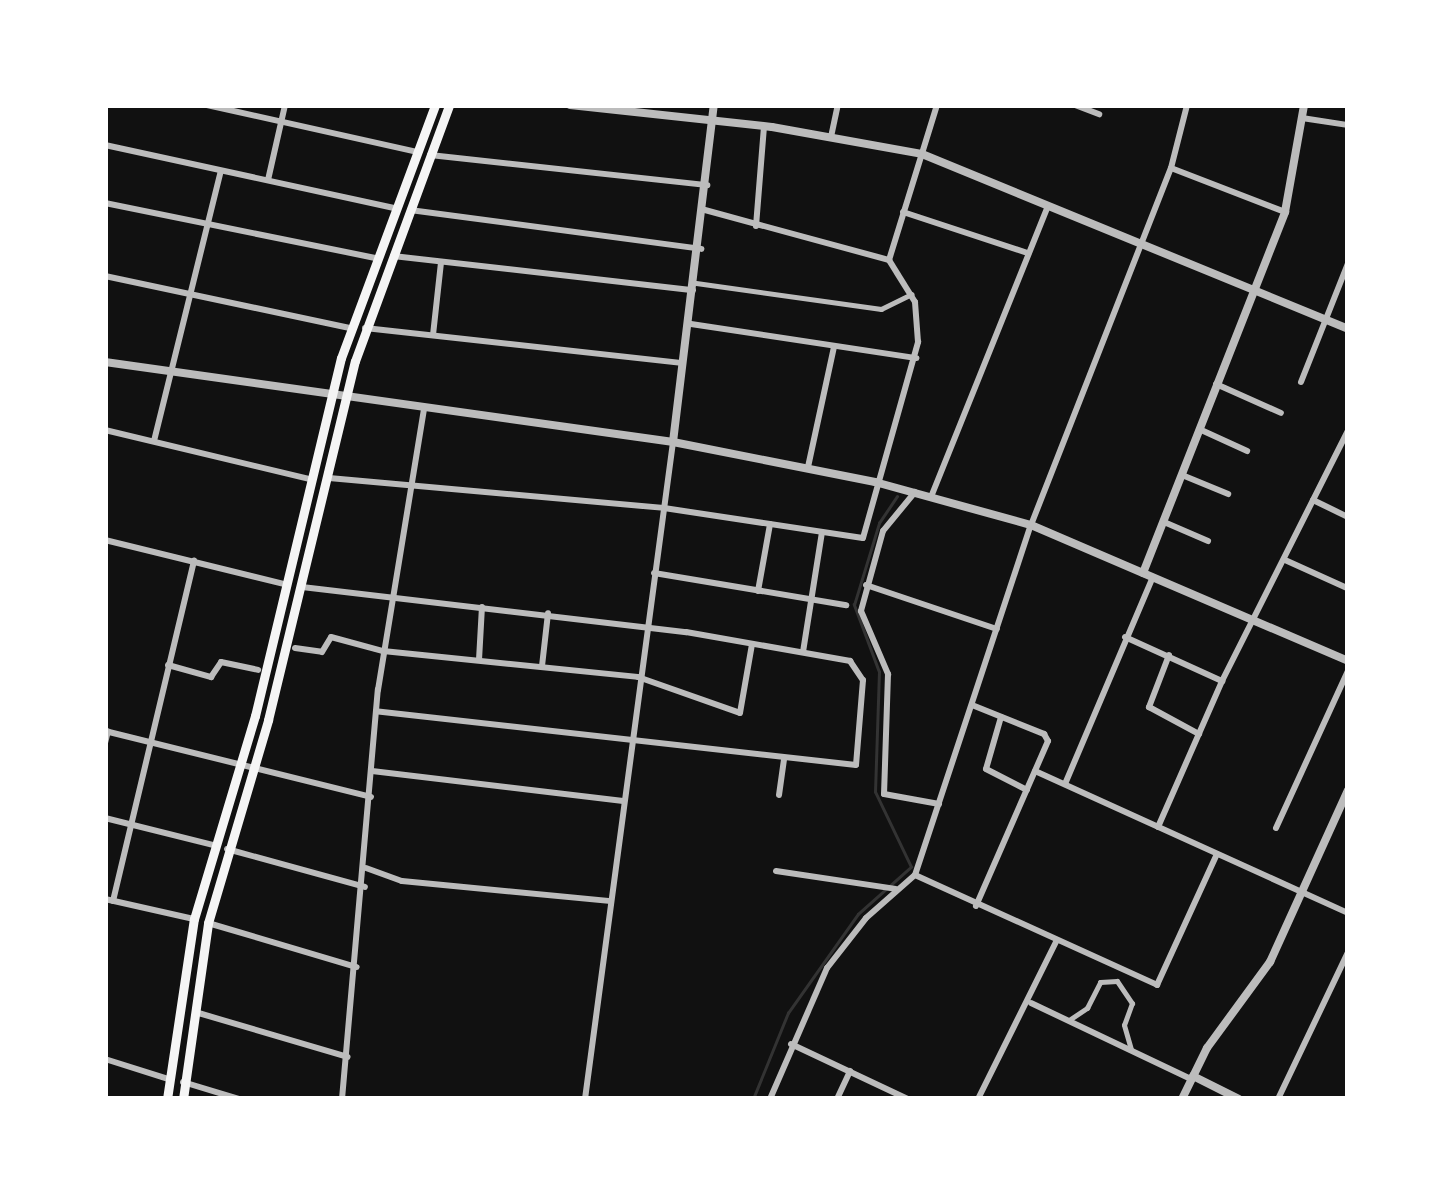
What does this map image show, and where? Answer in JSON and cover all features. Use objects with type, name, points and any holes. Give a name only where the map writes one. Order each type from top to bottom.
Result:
[{"type":"main road","points":[[168,1099],[194,919],[213,846],[241,765],[350,328],[435,105]]},
{"type":"main road","points":[[182,1099],[208,923],[255,767],[364,328],[450,105]]},
{"type":"street","points":[[207,105],[417,152]]},
{"type":"street","points":[[268,180],[285,105]]},
{"type":"street","points":[[570,105],[764,126],[922,154],[1348,329]]},
{"type":"street","points":[[585,1099],[638,677],[701,250],[714,105]]},
{"type":"street","points":[[831,137],[838,105]]},
{"type":"street","points":[[889,260],[937,105]]},
{"type":"street","points":[[1075,105],[1099,114]]},
{"type":"street","points":[[770,1099],[791,1044],[828,968],[891,888],[915,875],[1031,526],[1171,168],[1187,105]]},
{"type":"street","points":[[1065,784],[1126,637],[1164,522],[1285,212],[1304,105]]},
{"type":"street","points":[[1302,118],[1348,126]]},
{"type":"street","points":[[756,226],[764,126]]},
{"type":"street","points":[[105,146],[395,208]]},
{"type":"street","points":[[430,155],[707,185]]},
{"type":"street","points":[[1171,168],[1285,212]]},
{"type":"street","points":[[154,441],[221,171]]},
{"type":"street","points":[[105,202],[376,258]]},
{"type":"street","points":[[932,497],[1049,204]]},
{"type":"street","points":[[409,210],[701,250]]},
{"type":"street","points":[[329,478],[409,482],[664,508],[862,538],[875,482],[916,358],[912,294],[889,260],[705,210]]},
{"type":"street","points":[[904,212],[1028,253]]},
{"type":"street","points":[[392,256],[881,309],[912,294]]},
{"type":"street","points":[[433,334],[440,262]]},
{"type":"street","points":[[1301,382],[1348,263]]},
{"type":"street","points":[[105,276],[350,328]]},
{"type":"street","points":[[690,324],[916,358]]},
{"type":"street","points":[[364,328],[683,363]]},
{"type":"street","points":[[808,467],[834,346]]},
{"type":"street","points":[[105,362],[334,398],[673,442],[875,482],[1031,526],[1348,661]]},
{"type":"street","points":[[1216,384],[1281,413]]},
{"type":"street","points":[[342,1099],[365,887],[383,650],[424,409]]},
{"type":"street","points":[[1199,429],[1247,451]]},
{"type":"street","points":[[105,430],[314,480]]},
{"type":"street","points":[[1158,827],[1222,680],[1256,620],[1348,431]]},
{"type":"street","points":[[1182,475],[1228,494]]},
{"type":"street","points":[[914,492],[886,526],[866,585],[862,617],[888,674],[884,794],[939,804]]},
{"type":"street","points":[[1313,500],[1348,517]]},
{"type":"street","points":[[1164,522],[1208,541]]},
{"type":"street","points":[[758,591],[770,524]]},
{"type":"street","points":[[803,652],[822,532]]},
{"type":"street","points":[[105,540],[288,585]]},
{"type":"street","points":[[1285,560],[1347,588]]},
{"type":"street","points":[[194,561],[131,825],[109,899],[194,919]]},
{"type":"street","points":[[654,573],[846,606]]},
{"type":"street","points":[[866,585],[998,629]]},
{"type":"street","points":[[302,587],[645,626],[850,660],[861,672],[858,764],[629,743],[376,711]]},
{"type":"street","points":[[479,660],[482,607]]},
{"type":"street","points":[[542,666],[548,613]]},
{"type":"street","points":[[295,648],[322,652],[331,637],[383,650],[638,677],[742,713],[752,643]]},
{"type":"street","points":[[1126,637],[1222,680]]},
{"type":"street","points":[[1169,656],[1149,707],[1199,734]]},
{"type":"street","points":[[168,665],[212,676],[221,662],[258,670]]},
{"type":"street","points":[[1276,828],[1348,671]]},
{"type":"street","points":[[972,704],[1047,738],[976,906]]},
{"type":"street","points":[[1001,717],[986,769],[1026,790]]},
{"type":"street","points":[[105,743],[106,731],[371,797]]},
{"type":"street","points":[[780,795],[784,759]]},
{"type":"street","points":[[1035,771],[1348,913]]},
{"type":"street","points":[[372,772],[623,802]]},
{"type":"street","points":[[1182,1099],[1192,1077],[1270,962],[1348,790]]},
{"type":"street","points":[[105,818],[213,846]]},
{"type":"street","points":[[228,850],[365,887]]},
{"type":"street","points":[[915,875],[976,906],[1157,984],[1218,854]]},
{"type":"street","points":[[366,868],[402,881],[611,900]]},
{"type":"street","points":[[776,871],[891,888]]},
{"type":"street","points":[[208,923],[357,968]]},
{"type":"street","points":[[978,1099],[1020,1012],[1031,1003],[1056,942]]},
{"type":"street","points":[[1278,1099],[1348,952]]},
{"type":"street","points":[[1117,981],[1121,970]]},
{"type":"street","points":[[1117,981],[1132,1003],[1124,1024],[1131,1049]]},
{"type":"street","points":[[1069,1020],[1087,1008],[1100,982],[1117,981]]},
{"type":"street","points":[[1031,1003],[1236,1098]]},
{"type":"street","points":[[192,1011],[348,1057]]},
{"type":"street","points":[[791,1044],[908,1099]]},
{"type":"street","points":[[105,1059],[168,1079]]},
{"type":"street","points":[[837,1099],[850,1071]]},
{"type":"street","points":[[183,1082],[239,1099]]},
{"type":"waterway","points":[[753,1099],[788,1013],[858,914],[911,867],[875,792],[879,672],[854,605],[879,523],[897,496]]}]
